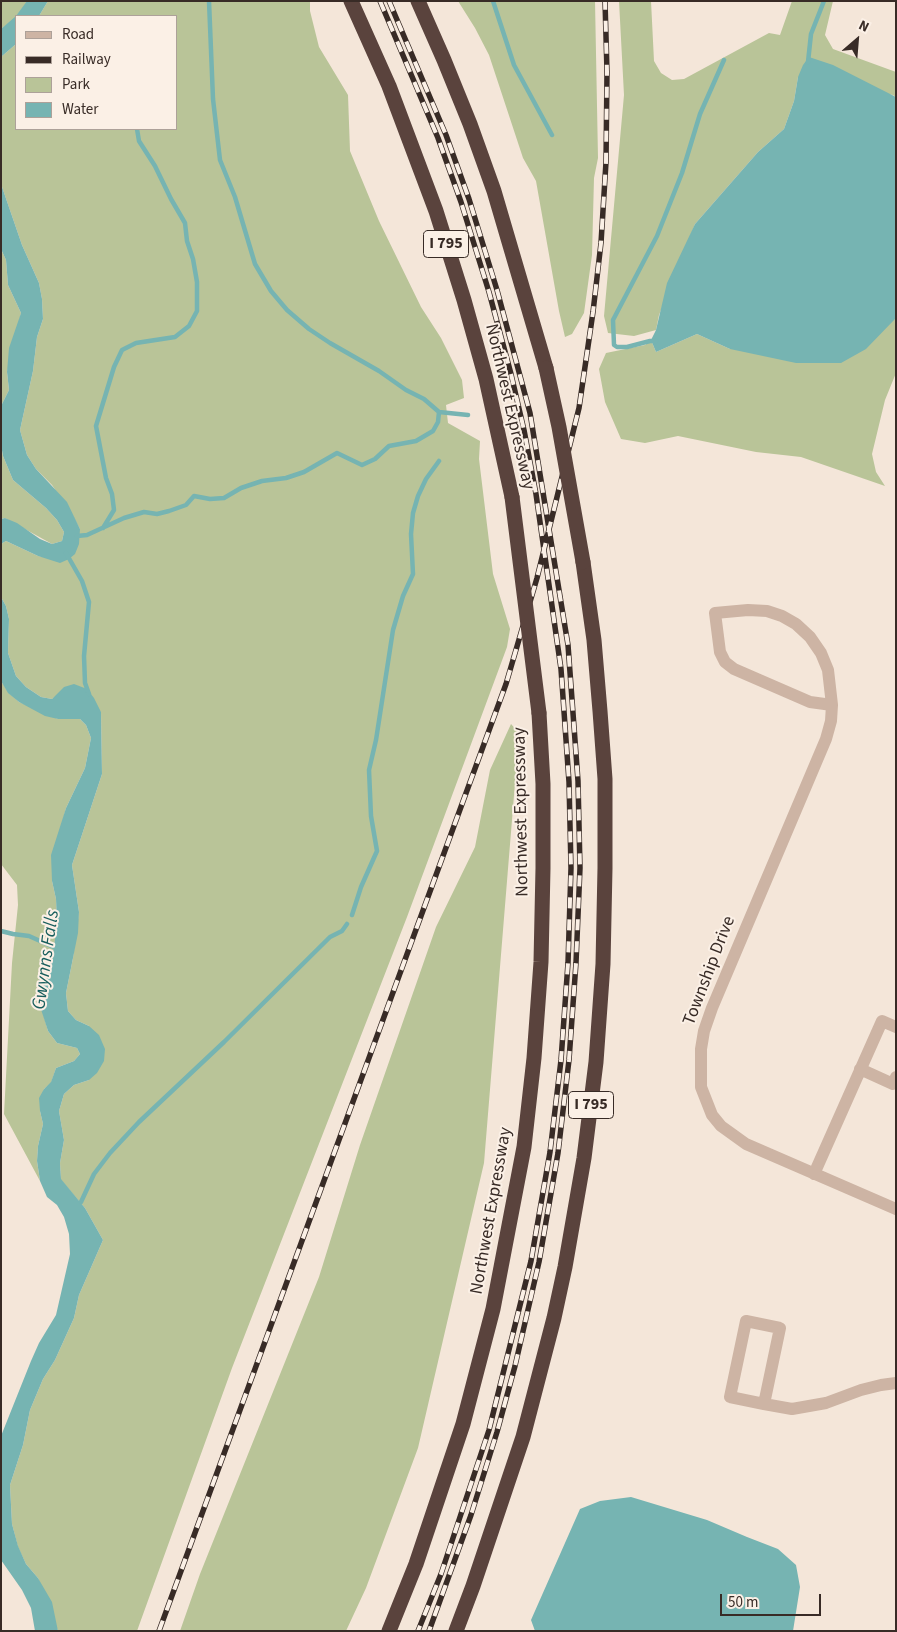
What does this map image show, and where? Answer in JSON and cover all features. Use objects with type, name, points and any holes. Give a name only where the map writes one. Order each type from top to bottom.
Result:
[{"type":"highway","name":"Northwest Expressway","points":[[351,1],[389,86],[436,211],[486,379],[512,498],[539,713],[543,793],[541,962],[534,1058],[524,1147],[493,1309],[465,1414],[434,1513],[389,1631]]},
{"type":"highway","name":"I 795","points":[[418,1],[470,124],[494,191],[546,368],[559,427],[594,640],[605,779],[606,868],[603,964],[596,1062],[584,1158],[554,1318],[523,1438],[456,1631]]},
{"type":"street","name":"Township Drive","points":[[832,705],[810,702],[734,669],[725,662],[720,652],[715,613],[748,610],[767,611],[782,616],[796,624],[810,637],[824,661],[828,670],[832,705],[831,721],[826,738],[704,1031],[700,1064],[701,1087],[712,1115],[721,1126],[746,1144],[896,1209]]},
{"type":"street","points":[[814,1174],[882,1021],[896,1027]]},
{"type":"street","points":[[860,1069],[893,1084],[896,1077]]},
{"type":"street","points":[[764,1404],[780,1328],[746,1321],[730,1397],[764,1404],[792,1409],[806,1408],[826,1404],[881,1385],[896,1383]]},
{"type":"green space","points":[[1,1],[27,1],[26,5],[17,15],[15,15],[13,20],[1,29]]},
{"type":"green space","points":[[48,1],[310,1],[310,11],[319,47],[348,95],[350,151],[379,221],[421,307],[441,338],[462,380],[464,398],[446,405],[448,423],[480,441],[479,459],[493,574],[510,629],[507,647],[407,917],[232,1368],[137,1631],[58,1631],[38,1578],[26,1564],[18,1547],[12,1524],[10,1485],[23,1445],[30,1410],[43,1379],[55,1360],[74,1318],[79,1295],[103,1240],[85,1208],[61,1180],[60,1163],[64,1140],[59,1111],[64,1094],[74,1085],[89,1080],[89,1026],[76,1020],[68,1011],[66,993],[79,912],[72,865],[102,774],[101,712],[59,694],[52,699],[41,697],[26,687],[16,676],[8,653],[9,619],[6,606],[1,597],[1,544],[6,541],[44,557],[80,529],[52,485],[36,469],[27,455],[20,430],[33,371],[37,337],[43,319],[42,299],[39,283],[22,245],[1,184],[1,57],[15,45],[15,130],[178,130],[178,15],[40,15]]},
{"type":"green space","points":[[458,1],[595,1],[598,158],[594,178],[592,255],[584,313],[572,334],[565,337],[536,181],[523,158],[489,55]]},
{"type":"green space","points":[[619,1],[651,1],[654,61],[661,73],[672,80],[684,79],[769,33],[780,35],[792,1],[833,1],[825,35],[833,49],[896,72],[896,97],[798,77],[794,101],[784,129],[758,152],[695,224],[659,315],[656,330],[634,336],[608,333],[604,316],[624,95]]},
{"type":"green space","points":[[1,249],[6,260],[8,285],[21,313],[7,372],[9,390],[1,406]]},
{"type":"green space","points":[[896,316],[896,373],[885,400],[872,454],[876,472],[885,486],[801,457],[756,452],[678,436],[645,443],[621,439],[605,402],[599,369],[606,353],[645,345],[651,340],[656,352],[697,334],[730,349],[895,319]]},
{"type":"green space","points":[[1,445],[3,456],[13,480],[57,520],[64,532],[62,541],[52,544],[5,518],[1,519]]},
{"type":"green space","points":[[1,681],[9,693],[19,702],[58,719],[80,719],[86,725],[91,738],[85,768],[66,808],[61,828],[52,881],[56,899],[57,924],[54,948],[52,961],[40,975],[44,1017],[48,1031],[57,1043],[77,1048],[80,1054],[74,1061],[56,1068],[51,1083],[44,1089],[40,1111],[43,1124],[37,1161],[40,1181],[4,1114],[12,963],[18,905],[17,885],[1,864]]},
{"type":"green space","points":[[511,724],[520,734],[484,1163],[418,1448],[366,1588],[346,1631],[180,1631],[200,1574],[319,1277],[360,1145],[436,927],[475,847],[490,770]]},
{"type":"water","points":[[27,1],[48,1],[40,15],[17,15]]},
{"type":"water","points":[[15,17],[15,45],[1,57],[1,29]]},
{"type":"water","points":[[809,57],[833,65],[896,97],[895,319],[866,349],[841,363],[796,363],[730,349],[697,334],[656,352],[651,340],[656,330],[667,283],[695,224],[758,152],[784,129],[794,101],[798,77]]},
{"type":"water","points":[[1,184],[22,245],[39,283],[42,299],[43,319],[37,337],[33,371],[20,430],[27,455],[36,469],[67,502],[80,529],[79,544],[75,554],[60,563],[38,556],[6,541],[1,544],[1,519],[5,518],[52,544],[62,541],[64,532],[57,520],[46,508],[13,480],[3,456],[1,445],[1,406],[9,390],[7,372],[9,348],[21,313],[8,285],[6,260],[1,249]]},
{"type":"water","name":"Gwynns Falls","points":[[1,597],[6,606],[9,619],[8,653],[16,676],[26,687],[41,697],[52,699],[64,687],[74,684],[87,689],[101,712],[102,774],[72,865],[79,912],[78,933],[66,993],[68,1011],[76,1020],[89,1026],[99,1035],[105,1049],[104,1061],[97,1073],[89,1080],[74,1085],[64,1094],[59,1111],[64,1140],[60,1163],[61,1179],[85,1208],[103,1240],[79,1295],[74,1318],[55,1360],[43,1379],[30,1410],[23,1445],[10,1485],[12,1524],[18,1546],[26,1564],[38,1578],[52,1602],[58,1631],[35,1631],[31,1608],[22,1590],[1,1560],[1,1436],[39,1343],[56,1315],[70,1254],[69,1234],[64,1217],[57,1205],[47,1197],[40,1181],[37,1161],[43,1124],[39,1098],[51,1082],[56,1068],[74,1061],[80,1054],[77,1048],[57,1043],[48,1031],[38,1000],[38,986],[40,975],[52,961],[57,924],[51,855],[66,808],[85,768],[91,738],[86,725],[80,719],[58,719],[45,716],[19,702],[8,693],[1,681]]},
{"type":"water","points":[[631,1497],[707,1520],[778,1549],[796,1565],[800,1587],[793,1631],[535,1631],[531,1620],[580,1509],[600,1501]]},
{"type":"waterway","points":[[77,536],[87,535],[124,518],[144,512],[157,514],[169,511],[186,505],[194,496],[210,499],[224,498],[241,488],[262,481],[286,478],[304,472],[337,453],[362,465],[375,459],[389,446],[416,441],[433,431],[438,422],[439,412],[424,399],[406,390],[379,371],[309,329],[287,310],[271,291],[255,264],[235,197],[220,160],[213,99],[209,1]]},
{"type":"waterway","points":[[493,1],[514,65],[552,135]]},
{"type":"waterway","points":[[808,62],[811,34],[824,1]]},
{"type":"waterway","points":[[656,341],[627,347],[617,347],[614,345],[613,320],[657,236],[682,173],[700,114],[724,60]]},
{"type":"waterway","points":[[103,528],[114,510],[96,426],[114,367],[122,350],[136,343],[175,337],[189,326],[197,311],[197,282],[193,259],[187,241],[185,223],[155,166],[139,141],[137,130]]},
{"type":"waterway","points":[[439,412],[468,415]]},
{"type":"waterway","points":[[352,915],[361,887],[377,851],[371,816],[369,770],[376,740],[393,630],[403,596],[413,574],[411,534],[413,513],[426,479],[439,461]]},
{"type":"waterway","points":[[66,553],[82,581],[89,602],[84,656],[85,683],[89,694]]},
{"type":"waterway","points":[[81,1202],[94,1174],[110,1153],[139,1122],[224,1042],[330,937],[342,931],[347,924]]},
{"type":"waterway","points":[[1,931],[29,936],[58,949]]},
{"type":"railway","points":[[380,1],[438,138],[461,202],[489,292],[511,374],[536,494],[561,669],[569,782],[571,868],[568,963],[561,1060],[550,1152],[531,1261],[489,1430],[441,1574],[418,1631]]},
{"type":"railway","points":[[389,1],[446,135],[469,199],[497,290],[530,413],[568,645],[578,781],[580,868],[569,1060],[558,1153],[539,1262],[515,1366],[497,1432],[471,1515],[429,1631]]},
{"type":"railway","points":[[159,1631],[506,684],[537,578],[579,408],[593,312],[601,243],[606,162],[607,72],[605,1]]}]
